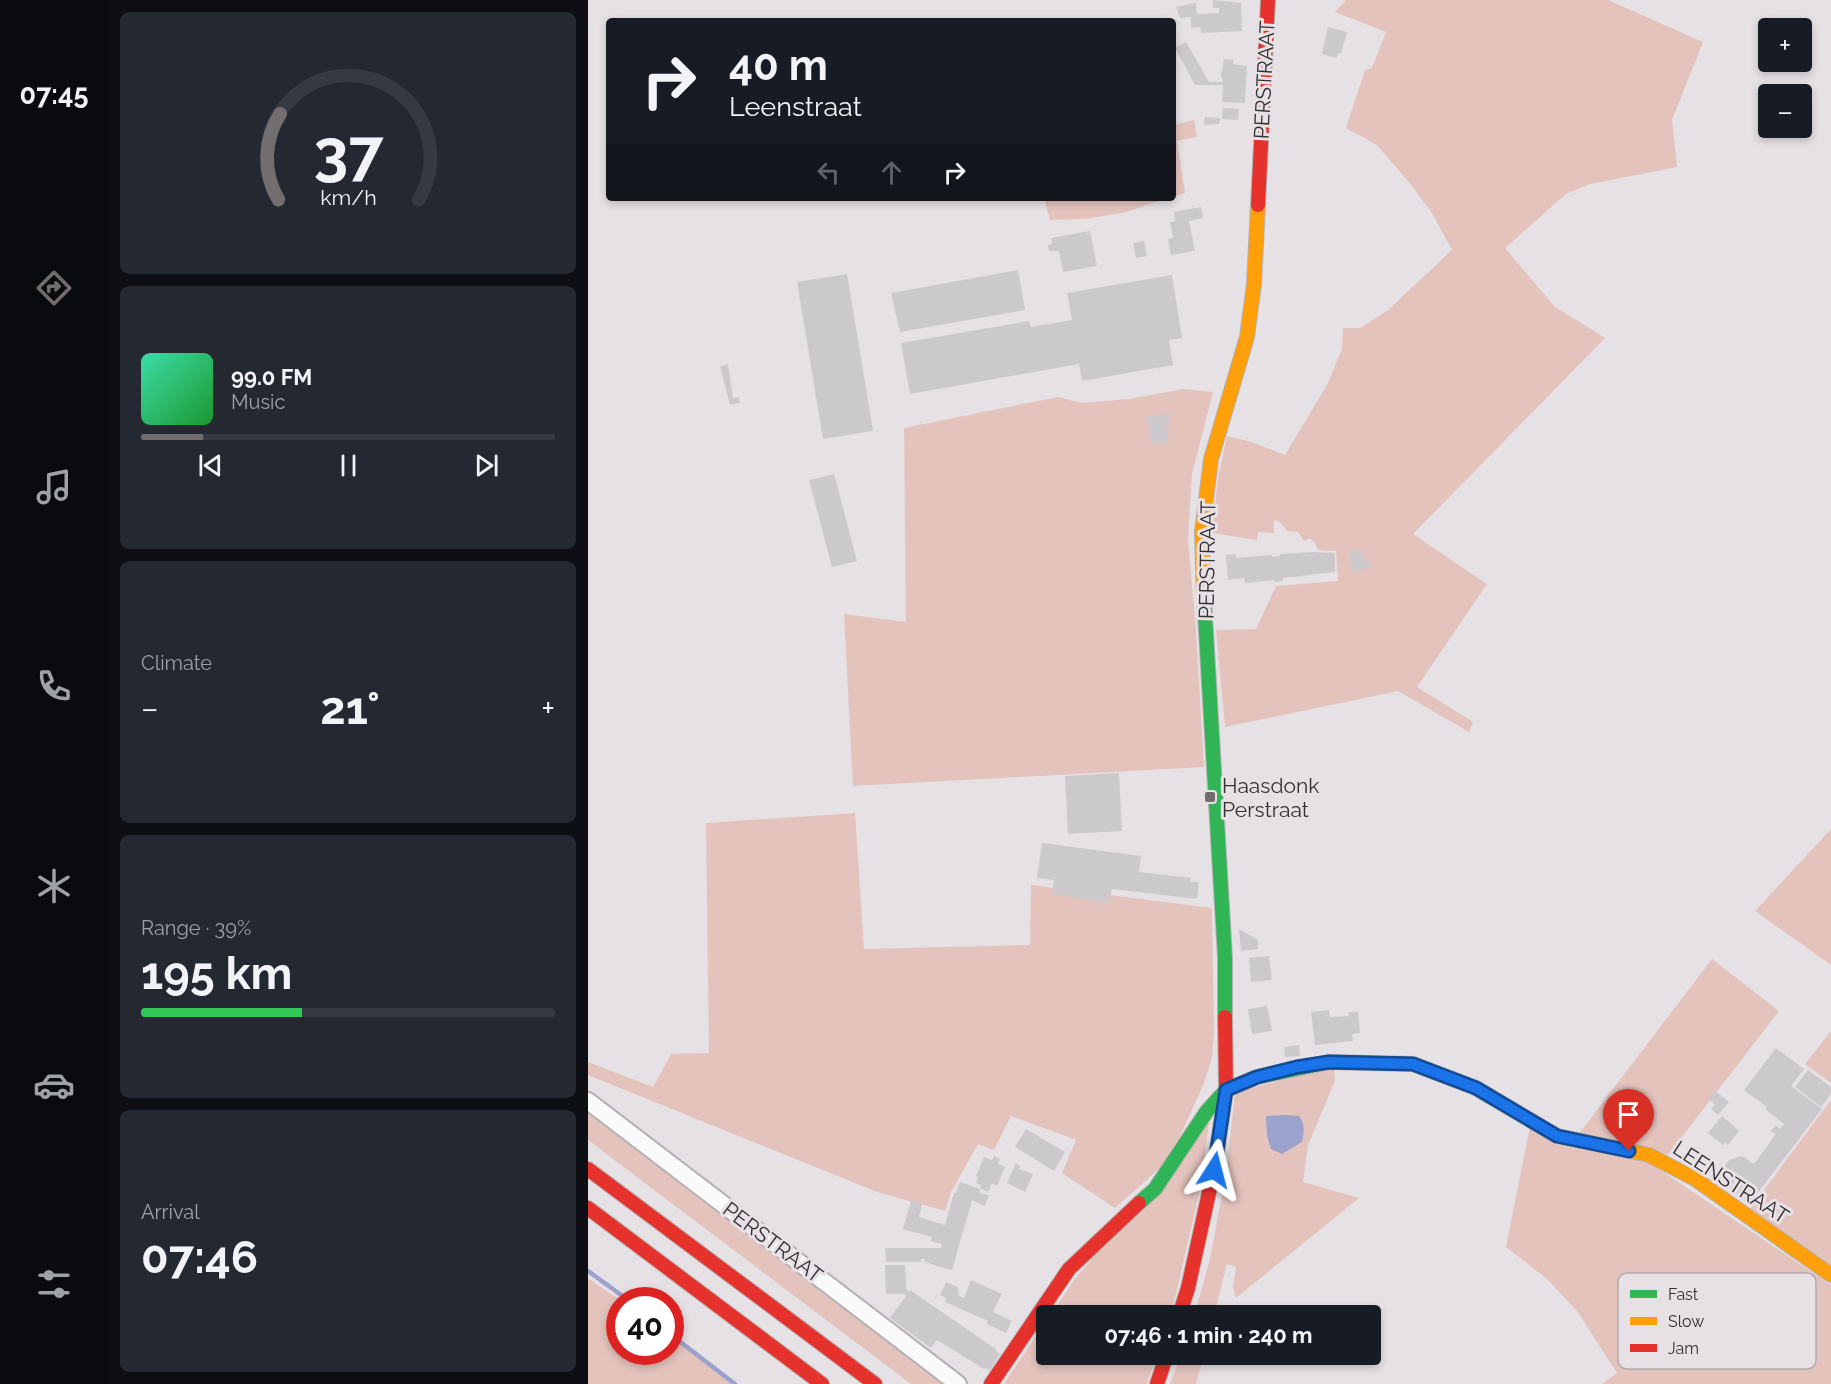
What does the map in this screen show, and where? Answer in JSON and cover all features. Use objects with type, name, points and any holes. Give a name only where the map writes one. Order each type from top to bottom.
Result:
[{"type":"main road","name":"PERSTRAAT","points":[[1183,1305],[1214,1170],[1226,1090],[1225,958],[1202,532],[1211,459],[1247,337],[1254,278],[1268,0]]},
{"type":"main road","name":"LEENSTRAAT","points":[[1226,1090],[1257,1077],[1329,1062],[1413,1064],[1476,1088],[1557,1136],[1649,1155],[1695,1179],[1831,1275]]},
{"type":"main road","points":[[992,1384],[1069,1269],[1155,1189],[1207,1111],[1226,1090]]},
{"type":"main road","points":[[588,1169],[874,1384]]},
{"type":"main road","points":[[588,1208],[822,1384]]},
{"type":"main road","points":[[1157,1384],[1163,1365]]},
{"type":"street","name":"PERSTRAAT","points":[[588,1101],[958,1384]]},
{"type":"shaded area","points":[[1346,0],[1608,0],[1703,42],[1672,120],[1677,167],[1590,184],[1566,194],[1505,248],[1554,306],[1605,338],[1413,534],[1487,584],[1417,687],[1473,722],[1469,732],[1398,691],[1225,727],[1216,630],[1256,629],[1276,586],[1338,581],[1336,551],[1318,550],[1310,538],[1304,541],[1298,532],[1287,531],[1280,522],[1274,520],[1274,533],[1258,532],[1257,540],[1212,533],[1218,478],[1227,436],[1252,442],[1285,455],[1327,385],[1342,349],[1343,328],[1360,328],[1388,310],[1452,250],[1432,213],[1377,145],[1346,128],[1365,70],[1372,68],[1386,32],[1335,12]]},
{"type":"shaded area","points":[[1194,120],[1197,137],[1177,141],[1185,193],[1176,195],[1176,124]]},
{"type":"shaded area","points":[[1045,201],[1159,201],[1123,213],[1084,219],[1050,220]]},
{"type":"shaded area","points":[[1184,389],[1213,392],[1192,474],[1188,539],[1204,767],[853,786],[844,614],[906,622],[904,428],[1058,397],[1081,403],[1128,399]]},
{"type":"shaded area","points":[[855,813],[864,949],[1030,945],[1031,885],[1212,908],[1214,1035],[1212,1057],[1204,1083],[1180,1136],[1161,1167],[1115,1208],[1062,1173],[1076,1140],[1011,1116],[994,1150],[978,1144],[951,1192],[945,1211],[877,1192],[588,1075],[588,1062],[653,1087],[671,1054],[709,1053],[706,823]]},
{"type":"shaded area","points":[[1831,829],[1831,965],[1755,911]]},
{"type":"shaded area","points":[[1712,959],[1779,1011],[1668,1155],[1578,1135]]},
{"type":"shaded area","points":[[1831,1031],[1831,1083],[1805,1064]]},
{"type":"shaded area","points":[[1334,1067],[1335,1081],[1308,1145],[1303,1182],[1359,1198],[1236,1298],[1233,1287],[1236,1267],[1227,1264],[1217,1305],[1197,1305],[1210,1259],[1227,1167],[1235,1092]]},
{"type":"shaded area","points":[[1831,1100],[1831,1271],[1749,1210]]},
{"type":"shaded area","points":[[588,1113],[943,1384],[911,1384],[588,1140]]},
{"type":"shaded area","points":[[1209,1122],[1201,1186],[1173,1305],[1057,1305],[1074,1280]]},
{"type":"shaded area","points":[[1530,1127],[1647,1161],[1813,1273],[1618,1273],[1618,1369],[1816,1369],[1816,1275],[1831,1285],[1831,1384],[1602,1384],[1617,1373],[1577,1311],[1547,1279],[1506,1247]]},
{"type":"shaded area","points":[[588,1278],[606,1290],[606,1365],[684,1365],[684,1346],[736,1384],[588,1384]]},
{"type":"shaded area","points":[[1036,1336],[1036,1365],[1154,1365],[1147,1384],[1004,1384]]},
{"type":"shaded area","points":[[1177,1365],[1201,1365],[1196,1384],[1170,1384]]},
{"type":"water","points":[[1266,1116],[1299,1116],[1304,1131],[1302,1142],[1282,1154],[1271,1149],[1267,1136]]},
{"type":"building","points":[[1213,0],[1241,3],[1242,31],[1201,33],[1200,27],[1191,28],[1191,17],[1180,18],[1176,7],[1196,3],[1197,14],[1219,13],[1219,8],[1213,8]]},
{"type":"building","points":[[1328,27],[1347,32],[1341,53],[1336,58],[1322,54]]},
{"type":"building","points":[[1186,42],[1209,82],[1223,82],[1221,76],[1224,59],[1234,60],[1233,64],[1247,66],[1245,103],[1222,102],[1223,85],[1195,85],[1176,47]]},
{"type":"building","points":[[1223,108],[1239,109],[1238,120],[1222,119]]},
{"type":"building","points":[[1205,117],[1220,118],[1219,124],[1204,125]]},
{"type":"building","points":[[1201,207],[1203,218],[1189,221],[1195,251],[1171,255],[1168,239],[1173,238],[1170,222],[1175,222],[1174,212]]},
{"type":"building","points":[[1090,231],[1097,266],[1063,272],[1059,251],[1049,251],[1048,245],[1052,244],[1051,238]]},
{"type":"building","points":[[1144,241],[1147,256],[1136,258],[1133,243]]},
{"type":"building","points":[[1018,270],[1025,310],[900,332],[891,293]]},
{"type":"building","points":[[847,274],[873,431],[823,439],[797,282]]},
{"type":"building","points":[[1172,275],[1182,338],[1169,340],[1173,365],[1082,381],[1079,364],[910,394],[901,343],[1029,321],[1031,327],[1072,320],[1067,293]]},
{"type":"building","points":[[728,364],[733,398],[739,397],[740,403],[730,405],[720,366]]},
{"type":"building","points":[[1169,414],[1170,424],[1166,425],[1169,442],[1152,444],[1147,417]]},
{"type":"building","points":[[834,474],[857,561],[832,567],[809,480]]},
{"type":"building","points":[[1362,551],[1364,562],[1371,561],[1371,566],[1364,567],[1365,570],[1352,572],[1349,552]]},
{"type":"building","points":[[1335,553],[1335,572],[1283,578],[1283,581],[1275,582],[1274,580],[1245,583],[1244,578],[1228,580],[1226,555],[1236,554],[1236,558],[1272,555],[1272,557],[1280,556],[1280,554]]},
{"type":"building","points":[[1119,773],[1122,831],[1068,834],[1065,776]]},
{"type":"building","points":[[1042,843],[1141,856],[1139,872],[1191,878],[1190,882],[1199,882],[1197,899],[1112,889],[1109,903],[1052,894],[1054,880],[1037,878]]},
{"type":"building","points":[[1239,929],[1258,940],[1258,949],[1241,951]]},
{"type":"building","points":[[1269,956],[1272,980],[1251,982],[1249,958]]},
{"type":"building","points":[[1267,1006],[1272,1031],[1252,1034],[1248,1009]]},
{"type":"building","points":[[1329,1010],[1330,1017],[1349,1016],[1349,1012],[1358,1012],[1360,1033],[1352,1034],[1353,1041],[1315,1045],[1311,1012]]},
{"type":"building","points":[[1299,1045],[1300,1056],[1285,1057],[1284,1047]]},
{"type":"building","points":[[1776,1048],[1804,1069],[1791,1086],[1822,1109],[1750,1203],[1716,1178],[1729,1160],[1742,1156],[1754,1164],[1776,1134],[1771,1131],[1776,1125],[1780,1129],[1784,1124],[1765,1109],[1767,1107],[1744,1090]]},
{"type":"building","points":[[1808,1070],[1831,1087],[1831,1094],[1821,1107],[1795,1087]]},
{"type":"building","points":[[1715,1091],[1729,1102],[1718,1115],[1711,1109],[1715,1105],[1709,1099]]},
{"type":"building","points":[[1722,1116],[1739,1131],[1728,1145],[1725,1142],[1723,1145],[1708,1133]]},
{"type":"building","points":[[1026,1129],[1065,1152],[1054,1171],[1015,1147]]},
{"type":"building","points":[[994,1156],[1000,1159],[998,1164],[1005,1167],[997,1186],[992,1183],[988,1192],[976,1183],[978,1177],[976,1176],[984,1157],[992,1160]]},
{"type":"building","points":[[1016,1163],[1020,1166],[1019,1169],[1033,1174],[1025,1192],[1007,1183]]},
{"type":"building","points":[[960,1182],[980,1189],[979,1193],[989,1195],[985,1206],[972,1200],[952,1270],[936,1266],[924,1261],[925,1259],[921,1259],[921,1262],[886,1262],[885,1248],[941,1248],[942,1244],[931,1241],[932,1237],[903,1229],[911,1201],[922,1204],[919,1217],[945,1225],[954,1193]]},
{"type":"building","points":[[885,1265],[905,1265],[906,1289],[909,1292],[910,1290],[997,1350],[1000,1354],[990,1370],[984,1369],[937,1340],[931,1348],[890,1318],[906,1296],[886,1294]]},
{"type":"building","points":[[971,1280],[1002,1294],[993,1312],[1012,1321],[1006,1333],[987,1324],[988,1321],[945,1302],[946,1298],[940,1295],[946,1282],[958,1287],[959,1296],[964,1298]]},
{"type":"waterway","points":[[588,1271],[610,1287]]},
{"type":"waterway","points":[[684,1345],[735,1384]]},
{"type":"traffic: fast","points":[[1204,598],[1225,958],[1225,1017]]},
{"type":"traffic: fast","points":[[1139,1203],[1155,1189],[1207,1111],[1226,1090],[1257,1077],[1329,1062],[1413,1064],[1476,1088],[1557,1136],[1582,1141]]},
{"type":"traffic: slow","points":[[1204,598],[1202,532],[1211,459],[1247,337],[1254,284],[1258,205]]},
{"type":"traffic: slow","points":[[1582,1141],[1649,1155],[1695,1179],[1831,1275]]},
{"type":"traffic: jam","points":[[1258,205],[1268,0]]},
{"type":"traffic: jam","points":[[1183,1305],[1214,1170],[1226,1090],[1225,1017]]},
{"type":"traffic: jam","points":[[588,1169],[875,1384]]},
{"type":"traffic: jam","points":[[991,1384],[1069,1269],[1139,1203]]},
{"type":"traffic: jam","points":[[588,1208],[822,1384]]},
{"type":"traffic: jam","points":[[1157,1384],[1163,1365]]},
{"type":"place","name":"Haasdonk Perstraat","points":[[1210,797]]},
{"type":"route","points":[[1214,1170],[1226,1090],[1257,1077],[1329,1062],[1413,1064],[1476,1088],[1557,1136],[1629,1151]]}]
